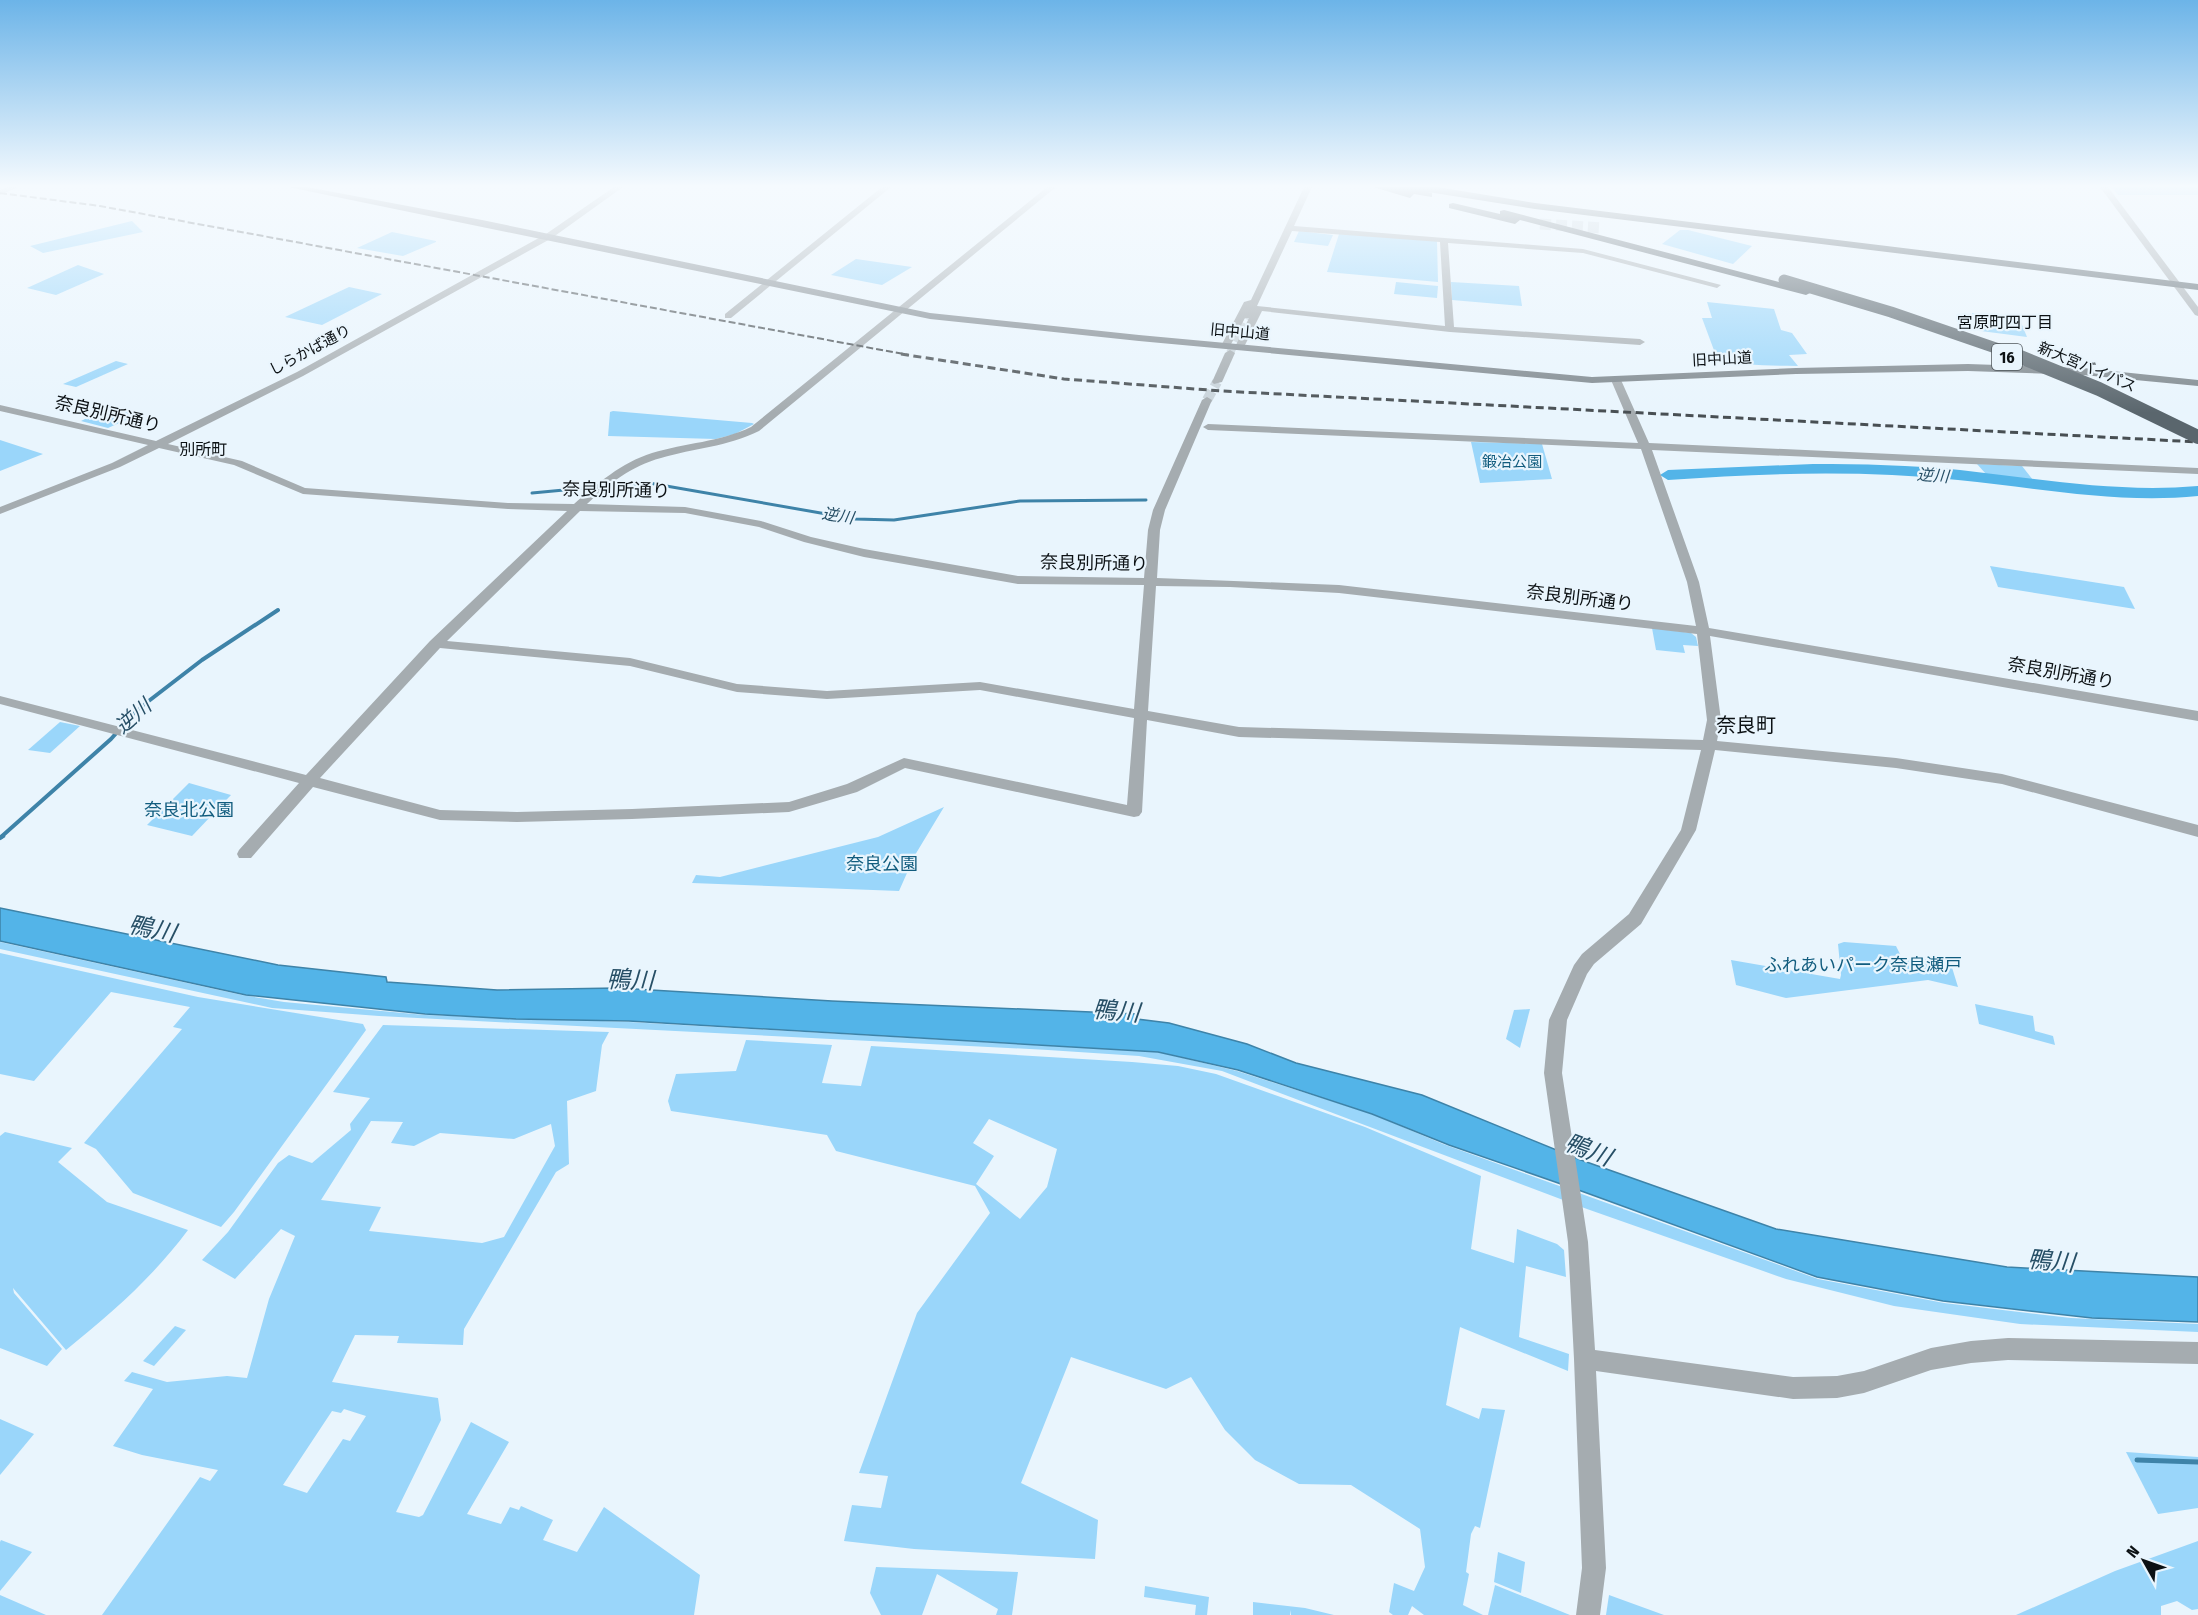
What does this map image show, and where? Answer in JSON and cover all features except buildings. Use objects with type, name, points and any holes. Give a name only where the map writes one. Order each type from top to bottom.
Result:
[{"type":"highway","name":"新大宮バイパス","points":[[1686,262],[1806,292],[1908,321],[2007,357],[2110,401],[2198,447]]},
{"type":"highway","name":"16","points":[[1698,262],[1806,292]]},
{"type":"highway","name":"16","points":[[1713,262],[1784,280]]},
{"type":"highway","name":"新大宮バイパス","points":[[1719,262],[1882,308],[1986,343],[2122,399],[2198,437]]},
{"type":"highway","points":[[1984,262],[2198,288]]},
{"type":"highway","points":[[1997,262],[2178,286]]},
{"type":"main road","name":"旧中山道","points":[[669,262],[900,311],[1232,348],[1513,374],[1616,380],[1735,373],[1973,367],[2088,370],[2198,383]]},
{"type":"street","name":"しらかば通り","points":[[0,511],[75,483],[158,445],[300,374],[501,262]]},
{"type":"street","points":[[728,316],[794,262]]},
{"type":"street","points":[[245,854],[435,644],[599,487],[624,470],[650,458],[729,440],[755,429],[960,262]]},
{"type":"street","points":[[1217,382],[1232,348],[1236,327],[1268,262]]},
{"type":"street","points":[[1248,316],[1275,262]]},
{"type":"street","points":[[1232,348],[1249,328],[1281,262]]},
{"type":"street","points":[[1445,262],[1449,328]]},
{"type":"street","points":[[1630,262],[1717,285]]},
{"type":"street","points":[[2160,262],[2198,313]]},
{"type":"street","points":[[1259,308],[1449,328],[1640,342]]},
{"type":"street","points":[[1236,327],[1249,328]]},
{"type":"street","points":[[1588,1615],[1594,1568],[1585,1359],[1574,1207],[1553,1073],[1558,1020],[1580,970],[1588,959],[1635,919],[1688,830],[1711,745],[1714,720],[1703,631],[1693,582],[1645,446],[1616,380]]},
{"type":"street","points":[[0,700],[440,815],[518,817],[789,807],[852,788],[899,764],[910,763],[1032,792],[1134,812],[1149,582],[1156,520],[1207,400]]},
{"type":"street","name":"奈良別所通り","points":[[0,408],[238,463],[303,491],[508,506],[695,511],[761,525],[856,552],[1018,580],[1271,584],[1339,589],[1703,631],[2198,716]]},
{"type":"street","points":[[1208,427],[2198,471]]},
{"type":"street","points":[[435,644],[630,662],[737,688],[827,695],[980,686],[1239,732],[1711,745],[1896,763],[2002,779],[2198,831]]},
{"type":"street","points":[[1585,1359],[1793,1388],[1837,1387],[1863,1382],[1931,1359],[1971,1352],[2008,1349],[2198,1353]]},
{"type":"green space","points":[[851,262],[880,262],[912,267],[882,285],[831,275]]},
{"type":"green space","points":[[1330,262],[1438,262],[1438,282],[1327,272]]},
{"type":"green space","points":[[78,265],[104,274],[56,295],[27,288]]},
{"type":"green space","points":[[1396,282],[1438,286],[1437,298],[1394,294]]},
{"type":"green space","points":[[1451,282],[1519,286],[1522,306],[1452,300]]},
{"type":"green space","points":[[349,287],[382,294],[322,325],[285,317]]},
{"type":"green space","points":[[1707,302],[1774,309],[1781,330],[1792,333],[1807,354],[1789,355],[1798,366],[1745,363],[1715,353],[1702,318],[1712,318]]},
{"type":"green space","points":[[1972,313],[2016,318],[2020,320],[2027,337],[1981,331]]},
{"type":"green space","points":[[116,361],[128,364],[76,387],[63,384]]},
{"type":"green space","points":[[125,410],[139,414],[108,428],[81,421],[91,416],[104,421]]},
{"type":"green space","points":[[610,412],[754,424],[735,434],[716,439],[608,436]]},
{"type":"green space","points":[[0,440],[43,454],[0,471]]},
{"type":"green space","name":"鍛冶公園","points":[[1471,442],[1542,444],[1552,479],[1480,483]]},
{"type":"green space","points":[[1977,464],[2022,466],[2033,480],[1986,474]]},
{"type":"green space","points":[[1990,566],[2124,587],[2135,609],[1998,587]]},
{"type":"green space","points":[[1652,628],[1691,633],[1696,637],[1698,646],[1683,645],[1685,653],[1656,650]]},
{"type":"green space","points":[[60,722],[80,726],[50,753],[28,750]]},
{"type":"green space","name":"奈良北公園","points":[[189,783],[231,795],[192,836],[147,825]]},
{"type":"green space","name":"奈良公園","points":[[944,807],[915,855],[899,891],[692,883],[696,875],[720,877],[878,837]]},
{"type":"green space","points":[[0,942],[242,995],[284,1002],[425,1015],[629,1022],[1158,1052],[1237,1071],[1372,1114],[1443,1144],[1818,1279],[1944,1303],[2071,1318],[2198,1324],[2198,1332],[2020,1324],[1894,1306],[1786,1279],[1587,1209],[1222,1071],[1139,1056],[379,1016],[272,1008],[0,949]]},
{"type":"green space","name":"ふれあいパーク奈良瀬戸","points":[[1844,942],[1896,946],[1902,958],[1950,961],[1958,987],[1928,980],[1786,998],[1736,985],[1731,960],[1840,979],[1838,944]]},
{"type":"green space","points":[[0,953],[198,997],[363,1024],[366,1030],[221,1227],[133,1193],[96,1149],[84,1143],[182,1029],[173,1027],[190,1007],[111,992],[34,1081],[0,1074]]},
{"type":"green space","points":[[1975,1004],[2033,1016],[2035,1031],[2053,1036],[2055,1045],[1979,1024]]},
{"type":"green space","points":[[1530,1009],[1520,1048],[1506,1039],[1514,1010]]},
{"type":"green space","points":[[383,1025],[609,1032],[602,1045],[596,1091],[567,1101],[569,1164],[556,1172],[464,1329],[463,1345],[397,1343],[399,1336],[355,1335],[332,1382],[438,1398],[441,1420],[396,1512],[419,1517],[423,1515],[471,1422],[509,1442],[467,1514],[501,1524],[510,1507],[519,1510],[521,1506],[553,1520],[543,1540],[577,1552],[604,1507],[700,1575],[694,1615],[102,1615],[200,1477],[210,1481],[218,1470],[142,1455],[113,1446],[153,1389],[124,1381],[132,1372],[167,1382],[227,1376],[247,1378],[269,1299],[295,1236],[281,1229],[235,1279],[202,1260],[228,1232],[278,1163],[289,1155],[312,1163],[351,1130],[350,1124],[370,1098],[333,1092]],"holes":[[[371,1121],[403,1122],[391,1143],[414,1146],[440,1133],[514,1139],[551,1124],[555,1146],[504,1237],[482,1243],[369,1231],[381,1207],[321,1200]],[[344,1409],[366,1416],[350,1441],[343,1439],[307,1493],[283,1485],[332,1411],[341,1413]]]},
{"type":"green space","points":[[746,1040],[832,1045],[822,1083],[861,1086],[871,1046],[1178,1066],[1216,1074],[1365,1127],[1481,1176],[1471,1249],[1514,1263],[1517,1229],[1557,1244],[1564,1250],[1566,1277],[1526,1266],[1519,1337],[1569,1354],[1568,1371],[1460,1327],[1446,1405],[1479,1419],[1482,1408],[1505,1410],[1480,1528],[1475,1526],[1471,1534],[1466,1572],[1469,1574],[1463,1605],[1483,1615],[1424,1615],[1412,1606],[1408,1615],[1393,1615],[1389,1612],[1394,1583],[1414,1591],[1425,1567],[1420,1529],[1351,1485],[1299,1484],[1255,1460],[1225,1430],[1191,1377],[1166,1389],[1071,1357],[1021,1483],[1098,1520],[1095,1559],[914,1549],[844,1541],[852,1505],[881,1508],[888,1476],[859,1473],[917,1313],[990,1213],[975,1186],[836,1151],[827,1135],[671,1111],[668,1101],[676,1074],[736,1071]],"holes":[[[989,1119],[1057,1149],[1047,1187],[1020,1219],[976,1184],[994,1156],[973,1143]]]},
{"type":"green space","points":[[5,1132],[72,1148],[58,1162],[107,1202],[188,1230],[131,1294],[66,1350],[13,1288],[14,1293],[62,1349],[47,1366],[0,1348],[0,1136]]},
{"type":"green space","points":[[175,1326],[186,1330],[154,1366],[143,1361]]},
{"type":"green space","points":[[0,1419],[34,1434],[0,1475]]},
{"type":"green space","points":[[2126,1452],[2198,1457],[2198,1508],[2158,1514]]},
{"type":"green space","points":[[1,1540],[32,1552],[0,1591],[0,1542]]},
{"type":"green space","points":[[2198,1541],[2198,1609],[2192,1610],[2177,1601],[2161,1606],[2161,1615],[2016,1615],[2115,1571]]},
{"type":"green space","points":[[1498,1552],[1525,1562],[1521,1593],[1494,1582]]},
{"type":"green space","points":[[876,1567],[1018,1572],[1012,1615],[996,1615],[998,1609],[937,1574],[922,1615],[881,1615],[870,1593]]},
{"type":"green space","points":[[1495,1585],[1570,1615],[1488,1615]]},
{"type":"green space","points":[[1145,1586],[1209,1597],[1207,1615],[1195,1615],[1196,1605],[1144,1597]]},
{"type":"green space","points":[[0,1595],[46,1615],[0,1615]]},
{"type":"green space","points":[[1609,1595],[1664,1615],[1606,1615]]},
{"type":"green space","points":[[1253,1602],[1305,1608],[1334,1615],[1291,1615],[1291,1610],[1290,1615],[1253,1615]]},
{"type":"shaded area","points":[[0,908],[278,965],[386,977],[387,982],[497,990],[618,988],[832,1001],[1137,1014],[1137,1019],[1169,1023],[1247,1044],[1296,1063],[1422,1095],[1581,1160],[1776,1229],[2007,1267],[2198,1277],[2198,1322],[2092,1318],[1943,1301],[1817,1277],[1449,1145],[1372,1114],[1238,1070],[1158,1052],[629,1021],[516,1019],[425,1014],[246,995],[0,941]]},
{"type":"waterway","name":"逆川","points":[[1668,475],[1740,470],[1849,469],[1958,475],[2108,493],[2168,494],[2198,491]]},
{"type":"waterway","name":"逆川","points":[[603,487],[649,483],[855,519],[894,520],[1020,501],[1146,500]]},
{"type":"waterway","name":"逆川","points":[[532,493],[596,487]]},
{"type":"waterway","name":"逆川","points":[[1,837],[111,739],[137,710],[202,660],[278,610]]},
{"type":"waterway","points":[[2137,1460],[2198,1462]]},
{"type":"tunnel","points":[[1230,353],[1248,316]]},
{"type":"tunnel","points":[[1207,400],[1217,382]]},
{"type":"railway","points":[[406,262],[909,355]]},
{"type":"railway","points":[[901,354],[1064,379],[1222,391],[2198,442]]},
{"type":"district","name":"宮原町四丁目","points":[[2005,322]]},
{"type":"district","name":"別所町","points":[[203,449]]},
{"type":"district","name":"奈良町","points":[[1746,725]]},
{"type":"water label","name":"鴨川","points":[[152,929]]},
{"type":"water label","name":"鴨川","points":[[630,980]]},
{"type":"water label","name":"鴨川","points":[[1116,1011]]},
{"type":"water label","name":"鴨川","points":[[1588,1150]]},
{"type":"water label","name":"鴨川","points":[[2051,1261]]}]
